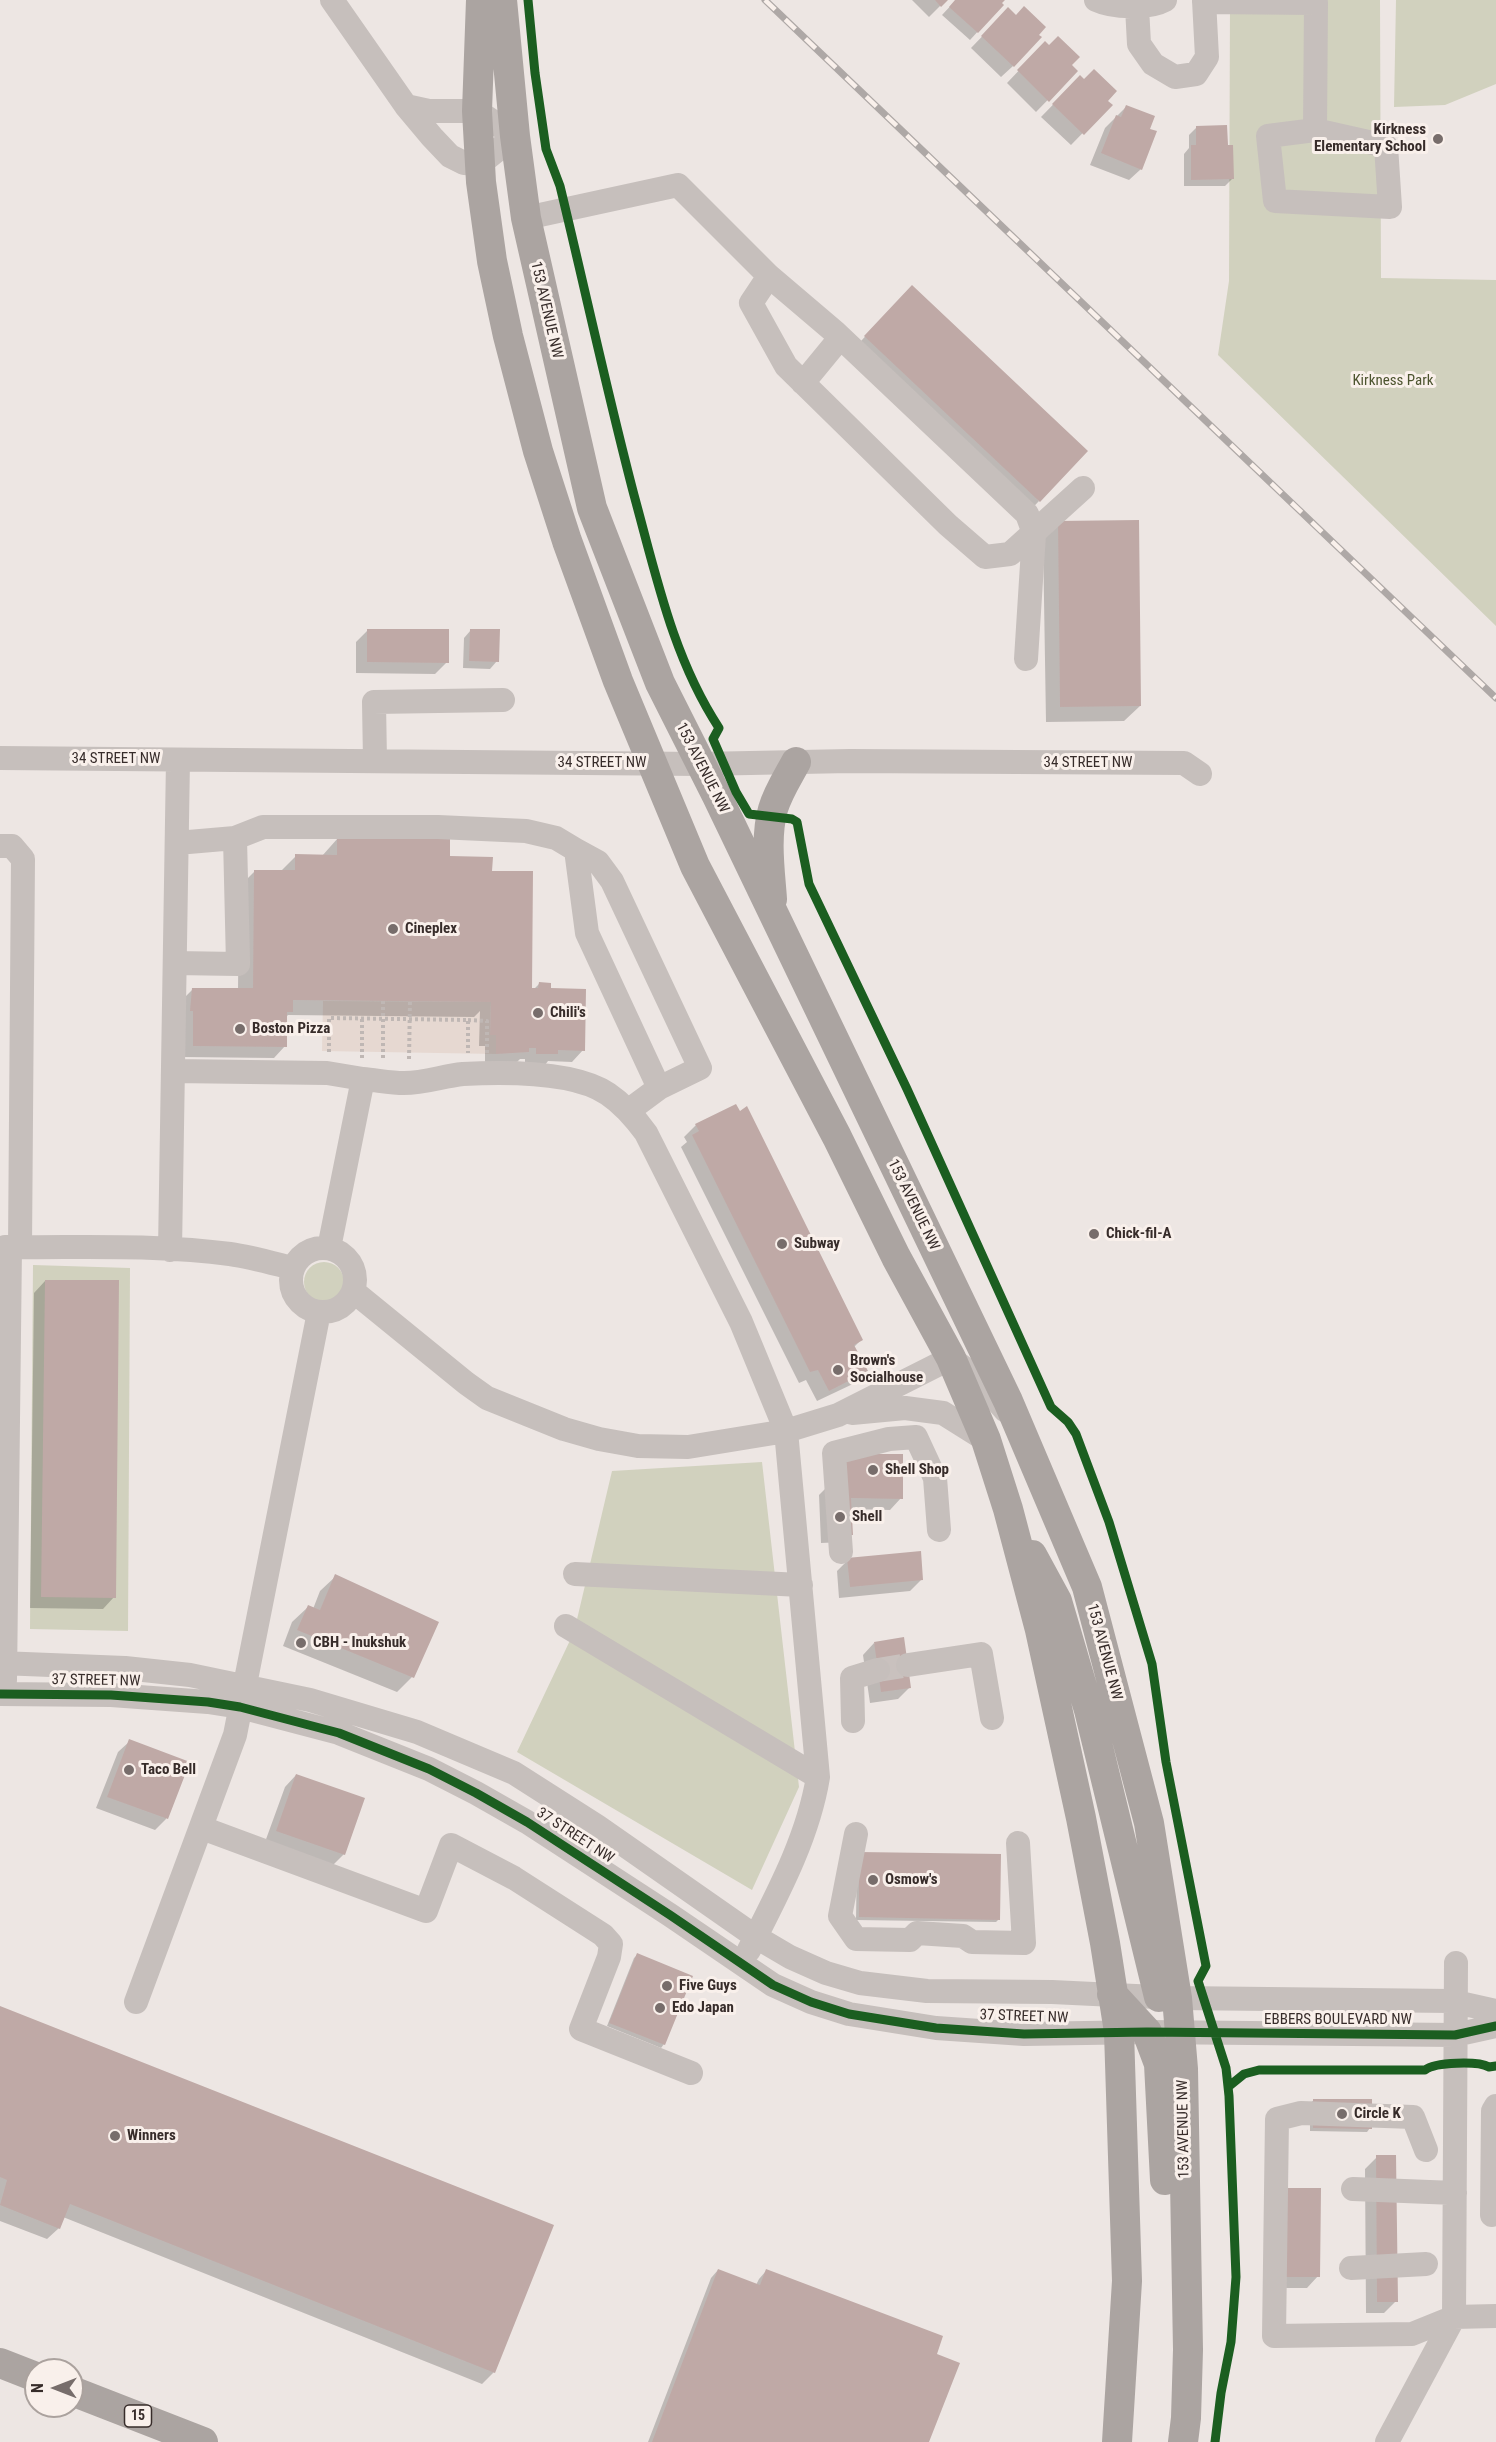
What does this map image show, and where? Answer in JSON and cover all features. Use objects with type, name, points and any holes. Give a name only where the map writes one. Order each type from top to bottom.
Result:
[{"type":"main road","points":[[481,0],[477,111],[480,164],[492,261],[508,336],[538,452],[567,541],[618,681],[695,866],[837,1137],[896,1257],[951,1358],[986,1440],[1008,1509],[1040,1630],[1081,1818],[1105,1943],[1112,1994],[1133,2032],[1154,2047],[1160,2069],[1169,2343],[1185,2430]]},
{"type":"main road","name":"153 AVENUE NW","points":[[502,0],[515,136],[526,218],[592,508],[660,683],[717,796],[1023,1432],[1087,1587],[1149,1824],[1168,1997],[1180,2034],[1183,2069],[1188,2338],[1185,2430]]},
{"type":"main road","points":[[774,917],[769,857],[772,816],[780,791],[796,762]]},
{"type":"main road","points":[[1008,1509],[1057,1601],[1168,1997]]},
{"type":"main road","points":[[1117,2442],[1127,2281],[1133,2032]]},
{"type":"main road","points":[[0,2363],[24,2372]]},
{"type":"main road","name":"15","points":[[84,2396],[203,2442]]},
{"type":"street","points":[[332,0],[406,106],[450,156],[464,163],[480,164],[515,136],[477,111],[429,111],[406,106]]},
{"type":"street","points":[[1096,0],[1102,3],[1137,7],[1154,6],[1164,1]]},
{"type":"street","points":[[1137,7],[1139,44],[1153,64],[1175,77],[1196,74],[1207,57],[1204,1],[1316,3],[1315,130]]},
{"type":"street","points":[[1315,130],[1386,146],[1390,207],[1275,201],[1268,136],[1315,130]]},
{"type":"street","points":[[526,218],[678,184],[770,276],[840,338],[1027,514],[1034,533],[1026,658]]},
{"type":"street","points":[[770,276],[752,303],[786,366],[948,525],[985,557],[1010,554],[1083,488]]},
{"type":"street","points":[[803,383],[840,338]]},
{"type":"street","points":[[375,761],[374,702],[503,700]]},
{"type":"street","name":"34 STREET NW","points":[[0,758],[700,764],[796,762],[1184,763],[1200,774]]},
{"type":"street","points":[[170,1250],[178,759]]},
{"type":"street","points":[[177,843],[235,838],[263,827],[438,827],[526,831],[556,838],[598,862],[612,881],[700,1068],[659,1088],[628,1111]]},
{"type":"street","points":[[175,963],[238,964],[235,838]]},
{"type":"street","points":[[0,846],[12,846],[23,859],[10,1247],[2,1694]]},
{"type":"street","points":[[576,850],[587,933],[659,1088]]},
{"type":"street","points":[[174,1071],[327,1073],[363,1069],[402,1083],[428,1082],[461,1074],[569,1078],[606,1093],[628,1111],[655,1149],[741,1322],[786,1431],[818,1777],[805,1831],[742,1964]]},
{"type":"street","points":[[329,1248],[363,1069]]},
{"type":"street","points":[[10,1247],[170,1250],[228,1254],[292,1268]]},
{"type":"street","points":[[329,1248],[347,1260],[353,1271],[353,1292],[346,1303],[337,1310],[319,1312],[307,1309],[299,1301],[291,1280],[292,1268],[299,1258],[308,1252],[329,1248]]},
{"type":"street","points":[[353,1292],[487,1398],[564,1430],[599,1439],[638,1446],[678,1447],[718,1444],[786,1431],[838,1415],[951,1358],[994,1395],[1023,1432]]},
{"type":"street","points":[[136,2002],[235,1735],[319,1312]]},
{"type":"street","points":[[838,1415],[905,1408],[943,1413],[986,1440]]},
{"type":"street","points":[[841,1552],[834,1453],[889,1439],[916,1437],[934,1478],[939,1530]]},
{"type":"street","points":[[575,1575],[801,1585]]},
{"type":"street","points":[[566,1626],[818,1777]]},
{"type":"street","points":[[908,1665],[981,1654],[992,1718]]},
{"type":"street","name":"37 STREET NW","points":[[2,1664],[126,1668],[243,1696],[429,1768],[527,1822],[773,1985],[811,2002],[849,2014],[947,2029],[1024,2034],[1081,2035],[1133,2032],[1180,2034]]},
{"type":"street","points":[[853,1721],[852,1678],[878,1670]]},
{"type":"street","name":"37 STREET NW","points":[[2,1694],[111,1695],[208,1702],[243,1696],[310,1700],[417,1732],[514,1773],[597,1826],[756,1937],[790,1957],[826,1973],[860,1983],[892,1988],[1168,1997]]},
{"type":"street","points":[[202,1828],[426,1911],[451,1845],[514,1878],[603,1935],[611,1944],[609,1957],[581,2029],[691,2073]]},
{"type":"street","points":[[856,1834],[840,1916],[856,1939],[910,1940],[917,1933],[963,1936],[972,1942],[1024,1943],[1018,1843]]},
{"type":"street","points":[[1387,2442],[1454,2317],[1456,1963]]},
{"type":"street","name":"EBBERS BOULEVARD NW","points":[[1168,1997],[1451,2001],[1496,2011]]},
{"type":"street","name":"EBBERS BOULEVARD NW","points":[[1180,2034],[1455,2035],[1496,2026]]},
{"type":"street","points":[[1353,2189],[1455,2205],[1494,2215],[1493,2111],[1496,2106]]},
{"type":"street","points":[[1426,2150],[1413,2116],[1301,2113],[1277,2119],[1274,2336],[1412,2334],[1454,2317],[1496,2316]]},
{"type":"street","points":[[1352,2268],[1426,2264]]},
{"type":"path","points":[[383,1001],[383,1059]]},
{"type":"path","points":[[409,1059],[410,1001]]},
{"type":"path","points":[[329,1058],[329,1018],[362,1018],[487,1021],[487,1059]]},
{"type":"path","points":[[362,1018],[363,1069]]},
{"type":"path","points":[[468,1020],[468,1059]]},
{"type":"green space","name":"Kirkness Park","points":[[1230,0],[1380,0],[1381,278],[1496,280],[1496,626],[1218,355],[1229,281]]},
{"type":"green space","points":[[1396,0],[1496,0],[1496,84],[1445,105],[1394,107]]},
{"type":"green space","points":[[324,1262],[338,1268],[344,1282],[338,1296],[324,1302],[310,1296],[304,1282],[310,1268]]},
{"type":"green space","points":[[33,1265],[130,1268],[128,1631],[30,1629]]},
{"type":"green space","points":[[762,1462],[799,1787],[752,1890],[517,1752],[574,1632],[612,1471]]},
{"type":"shaded area","points":[[323,1001],[491,1002],[490,1034],[496,1035],[496,1054],[322,1051]]},
{"type":"building","points":[[935,0],[948,0],[941,7]]},
{"type":"building","points":[[955,0],[1005,0],[1002,3],[1004,5],[978,33],[949,7]]},
{"type":"building","points":[[1024,6],[1046,27],[1039,35],[1042,37],[1014,67],[981,36],[1008,7],[1016,15]]},
{"type":"building","points":[[1058,36],[1080,57],[1072,65],[1078,71],[1049,102],[1017,70],[1045,41],[1049,45]]},
{"type":"building","points":[[1094,69],[1117,91],[1108,101],[1113,105],[1084,135],[1052,104],[1080,75],[1084,79]]},
{"type":"building","points":[[1126,105],[1155,116],[1150,129],[1157,131],[1142,170],[1101,153],[1116,115],[1121,117]]},
{"type":"building","points":[[1227,125],[1228,145],[1233,145],[1234,179],[1191,180],[1191,145],[1196,145],[1196,126]]},
{"type":"building","points":[[912,285],[1088,451],[1040,502],[864,336]]},
{"type":"building","points":[[1139,520],[1141,706],[1060,707],[1058,521]]},
{"type":"building","points":[[367,629],[449,629],[449,663],[367,662]]},
{"type":"building","points":[[470,629],[500,629],[499,662],[469,661]]},
{"type":"building","name":"Cineplex","points":[[337,837],[450,838],[450,856],[493,857],[492,871],[533,871],[532,988],[538,988],[539,982],[551,983],[551,988],[586,989],[585,1051],[558,1050],[558,1054],[536,1054],[536,1048],[529,1048],[529,1052],[496,1054],[496,1035],[490,1035],[491,1002],[293,1000],[293,1012],[287,1012],[287,1047],[193,1046],[193,1011],[190,1011],[192,988],[253,988],[254,870],[295,870],[295,854],[337,855]]},
{"type":"building","points":[[736,1104],[740,1111],[747,1106],[863,1340],[854,1345],[868,1371],[829,1391],[818,1370],[810,1372],[692,1135],[699,1131],[695,1124]]},
{"type":"building","points":[[45,1280],[119,1280],[116,1598],[41,1597]]},
{"type":"building","name":"Shell Shop","points":[[842,1454],[903,1454],[903,1499],[851,1498],[853,1535],[828,1536]]},
{"type":"building","name":"Shell","points":[[921,1551],[923,1580],[850,1587],[847,1558]]},
{"type":"building","points":[[335,1574],[439,1622],[414,1678],[297,1630],[308,1605],[320,1610]]},
{"type":"building","points":[[904,1637],[911,1688],[881,1692],[874,1642]]},
{"type":"building","points":[[129,1739],[190,1762],[168,1819],[107,1797]]},
{"type":"building","points":[[296,1774],[365,1798],[345,1855],[276,1831]]},
{"type":"building","points":[[859,1852],[1001,1854],[1000,1920],[859,1917]]},
{"type":"building","points":[[637,1953],[693,1976],[665,2045],[609,2023]]},
{"type":"building","points":[[0,2006],[554,2225],[495,2373],[70,2204],[60,2229],[0,2205],[7,2180],[0,2177]]},
{"type":"building","name":"Circle K","points":[[1313,2099],[1372,2099],[1372,2129],[1313,2128]]},
{"type":"building","name":"Circle K","points":[[1376,2155],[1396,2155],[1398,2302],[1377,2302]]},
{"type":"building","points":[[1278,2188],[1321,2188],[1320,2277],[1277,2277]]},
{"type":"building","points":[[718,2269],[760,2285],[766,2269],[943,2336],[937,2354],[960,2363],[929,2442],[652,2442]]},
{"type":"tunnel","points":[[878,1670],[908,1665]]},
{"type":"railway","points":[[765,0],[1496,698]]},
{"type":"cycle path","points":[[528,0],[535,73],[546,149],[560,186],[615,418],[658,585],[689,673],[719,728],[713,739],[736,792],[749,814],[792,819],[797,822],[809,884],[907,1089],[1051,1407],[1068,1422],[1076,1434],[1109,1522],[1152,1664],[1166,1762],[1206,1966],[1198,1981],[1226,2068],[1229,2096],[1236,2277],[1231,2342],[1221,2393],[1215,2442]]},
{"type":"cycle path","points":[[0,1694],[111,1695],[208,1702],[240,1707],[339,1733],[429,1769],[476,1793],[527,1822],[773,1985],[811,2002],[849,2014],[936,2028],[1024,2034],[1147,2032],[1455,2035],[1496,2026]]},
{"type":"cycle path","points":[[1228,2087],[1244,2074],[1259,2070],[1425,2070],[1438,2065],[1457,2063],[1496,2066]]},
{"type":"place","name":"Kirkness Elementary School","points":[[1438,139]]},
{"type":"place","name":"Cineplex","points":[[393,929]]},
{"type":"place","name":"Chili's","points":[[538,1013]]},
{"type":"place","name":"Boston Pizza","points":[[240,1029]]},
{"type":"place","name":"Chick-fil-A","points":[[1094,1234]]},
{"type":"place","name":"Subway","points":[[782,1244]]},
{"type":"place","name":"Brown's Socialhouse","points":[[838,1370]]},
{"type":"place","name":"Shell Shop","points":[[873,1470]]},
{"type":"place","name":"Shell","points":[[840,1517]]},
{"type":"place","name":"CBH - Inukshuk","points":[[301,1643]]},
{"type":"place","name":"Taco Bell","points":[[129,1770]]},
{"type":"place","name":"Osmow's","points":[[873,1880]]},
{"type":"place","name":"Five Guys","points":[[667,1986]]},
{"type":"place","name":"Edo Japan","points":[[660,2008]]},
{"type":"place","name":"Circle K","points":[[1342,2114]]},
{"type":"place","name":"Winners","points":[[115,2136]]}]
